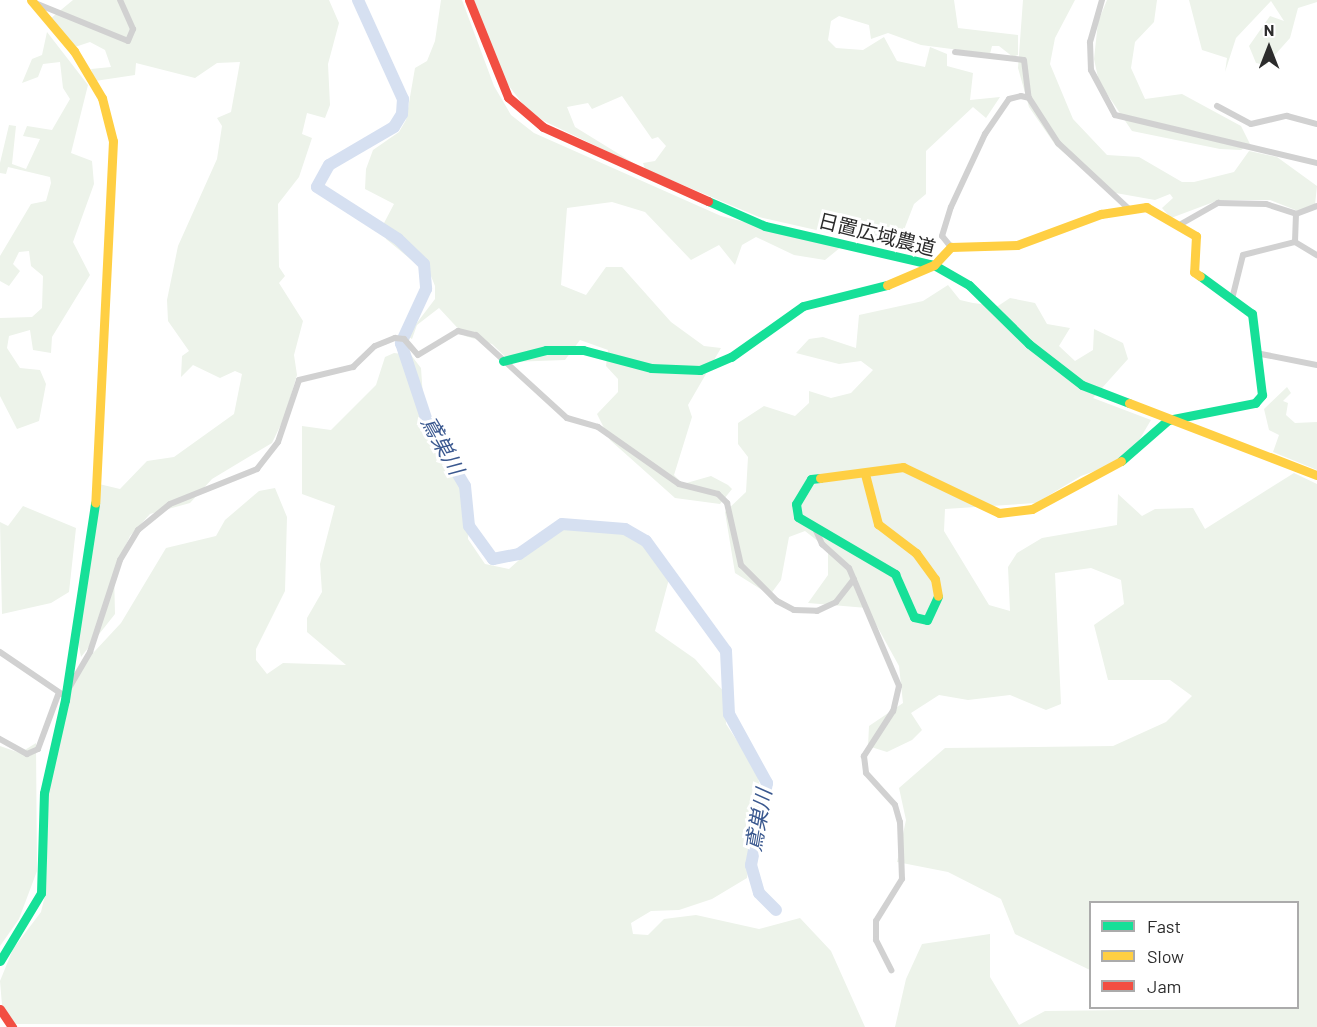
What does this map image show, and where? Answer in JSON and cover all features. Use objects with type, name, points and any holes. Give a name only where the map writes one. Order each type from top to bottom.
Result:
[{"type":"street","points":[[33,2],[128,41],[133,29],[120,0]]},
{"type":"street","name":"日置広域農道","points":[[469,0],[508,97],[543,127],[765,226],[934,265],[969,285],[1065,373],[1168,420],[1317,475]]},
{"type":"street","points":[[1102,0],[1090,58],[1094,82],[1115,115],[1317,163]]},
{"type":"street","points":[[0,961],[41,893],[44,793],[99,479],[113,141],[92,77],[33,2]]},
{"type":"street","points":[[955,52],[1024,60],[1029,98],[1058,143],[1129,209]]},
{"type":"street","points":[[951,247],[942,236],[951,207],[986,134],[1009,99],[1029,98]]},
{"type":"street","points":[[1217,106],[1251,124],[1287,116],[1317,124]]},
{"type":"street","points":[[1181,224],[1218,203],[1266,204],[1296,214],[1317,206]]},
{"type":"street","points":[[503,361],[546,350],[583,350],[651,368],[700,370],[731,357],[803,306],[875,290],[934,265],[951,247],[1017,245],[1129,209],[1146,207],[1181,224],[1196,236],[1194,272],[1252,314],[1261,354],[1262,395],[1255,403],[1168,420],[1116,465],[1018,513],[984,508],[914,468],[812,479],[794,512],[896,574],[914,617],[927,620],[938,596],[935,579],[916,553],[878,524],[865,474]]},
{"type":"street","points":[[1295,242],[1296,214]]},
{"type":"street","points":[[1232,299],[1243,255],[1295,242],[1317,255]]},
{"type":"street","points":[[0,739],[27,754],[39,749],[61,697],[90,652],[120,560],[138,530],[170,504],[257,468],[278,442],[299,380],[352,367],[375,345],[395,338],[404,339],[418,355],[458,331],[476,335],[567,418],[604,431],[642,463],[680,484],[718,494],[727,503],[741,565],[777,601],[794,610],[817,611],[836,602],[854,579]]},
{"type":"street","points":[[1261,354],[1317,364]]},
{"type":"street","points":[[814,524],[817,537],[854,579],[899,686],[893,711],[864,756],[866,773],[895,805],[900,822],[902,879],[876,921],[876,940],[891,970]]},
{"type":"street","points":[[0,652],[61,697]]},
{"type":"street","points":[[0,1010],[12,1027]]},
{"type":"shaded area","points":[[73,0],[329,0],[339,23],[328,64],[330,105],[325,118],[307,113],[302,134],[312,138],[299,177],[278,204],[279,267],[285,276],[279,283],[303,321],[294,355],[297,375],[284,418],[272,443],[212,479],[190,503],[150,514],[130,536],[114,571],[115,614],[81,657],[77,637],[99,484],[120,489],[147,461],[174,457],[234,414],[242,374],[235,371],[220,378],[193,365],[181,377],[182,356],[189,351],[168,321],[167,300],[178,246],[217,159],[222,126],[217,118],[231,112],[240,62],[217,63],[195,78],[136,63],[135,75],[95,81],[91,69],[111,67],[105,50],[90,42],[75,47],[50,19]]},
{"type":"shaded area","points":[[441,0],[462,0],[494,86],[511,115],[534,133],[721,216],[841,247],[825,260],[794,255],[756,237],[742,245],[735,265],[719,245],[691,260],[645,212],[612,202],[567,208],[561,285],[586,295],[606,267],[622,267],[671,322],[704,346],[721,348],[688,405],[692,417],[674,475],[683,484],[711,476],[728,485],[732,489],[720,504],[675,498],[610,440],[597,414],[618,392],[618,379],[606,366],[608,350],[580,340],[565,360],[511,362],[492,344],[465,336],[439,308],[417,325],[412,339],[407,336],[435,299],[435,286],[431,276],[386,239],[384,223],[394,204],[365,189],[366,169],[373,150],[399,132],[406,120],[415,68],[427,61],[435,41]]},
{"type":"shaded area","points":[[472,0],[954,0],[958,28],[1018,35],[1018,55],[1013,57],[999,46],[992,46],[990,54],[921,45],[888,33],[871,39],[869,25],[839,16],[831,21],[828,40],[836,48],[863,50],[884,37],[897,61],[925,67],[930,47],[947,54],[947,66],[973,73],[970,100],[1000,97],[986,118],[973,107],[926,151],[926,194],[914,204],[902,235],[883,235],[878,244],[759,217],[645,169],[643,163],[655,161],[666,146],[658,137],[652,139],[622,96],[592,109],[588,103],[567,107],[575,127],[640,167],[529,112],[499,73]]},
{"type":"shaded area","points":[[1023,0],[1075,0],[1055,38],[1050,64],[1073,119],[1107,155],[1139,157],[1182,182],[1194,182],[1234,172],[1249,151],[1277,157],[1317,186],[1315,205],[1298,211],[1270,200],[1219,200],[1171,218],[1162,208],[1173,198],[1170,194],[1155,200],[1110,192],[1056,146],[1029,107],[1018,68]]},
{"type":"shaded area","points":[[1107,0],[1157,0],[1154,22],[1135,42],[1131,68],[1145,99],[1182,94],[1241,126],[1250,144],[1241,150],[1220,149],[1132,131],[1099,82],[1094,59],[1098,22]]},
{"type":"shaded area","points":[[1189,0],[1317,0],[1317,2],[1298,8],[1290,38],[1266,65],[1256,63],[1249,46],[1270,16],[1284,21],[1271,1],[1236,38],[1225,72],[1227,58],[1202,50]]},
{"type":"shaded area","points":[[47,32],[88,85],[71,153],[92,161],[94,184],[73,242],[90,275],[52,337],[51,353],[33,350],[30,330],[9,336],[7,348],[20,368],[40,370],[46,384],[39,421],[17,429],[0,396],[0,318],[32,317],[42,308],[43,276],[31,266],[29,251],[19,252],[13,264],[20,271],[9,286],[0,281],[0,256],[31,204],[46,201],[51,183],[50,177],[8,167],[6,174],[0,173],[0,163],[9,125],[16,126],[12,164],[26,169],[40,139],[23,136],[27,126],[52,130],[70,99],[63,88],[60,62],[43,64],[38,77],[22,83],[32,59],[42,55]]},
{"type":"shaded area","points":[[948,285],[960,300],[973,303],[998,306],[1010,298],[1035,303],[1047,324],[1070,328],[1059,346],[1075,361],[1093,350],[1094,329],[1123,343],[1128,359],[1093,398],[1151,420],[1128,459],[1081,476],[1036,503],[945,509],[944,531],[989,605],[1010,611],[1008,567],[1017,553],[1042,538],[1117,525],[1118,494],[1142,516],[1155,509],[1193,508],[1205,529],[1294,473],[1317,484],[1317,1027],[895,1027],[906,979],[922,944],[990,934],[990,977],[1019,1025],[1045,1011],[1299,1009],[1299,901],[1089,901],[1089,970],[1015,934],[1001,899],[948,872],[897,862],[906,820],[899,788],[945,748],[1113,746],[1166,722],[1192,696],[1170,680],[1108,680],[1094,625],[1124,604],[1121,580],[1091,568],[1055,573],[1061,704],[1046,710],[1010,695],[968,700],[939,695],[911,713],[922,730],[912,740],[887,752],[868,746],[869,726],[903,703],[899,666],[867,608],[808,603],[828,575],[828,549],[805,531],[789,537],[781,580],[770,595],[735,573],[725,512],[746,492],[748,457],[738,444],[738,423],[764,406],[795,416],[809,403],[809,391],[831,398],[851,393],[873,370],[861,361],[839,364],[796,353],[809,339],[823,337],[856,348],[859,315],[923,301]]},
{"type":"shaded area","points":[[394,353],[411,355],[421,368],[425,426],[464,475],[470,495],[468,539],[485,564],[509,569],[546,536],[565,528],[620,532],[640,543],[665,563],[669,579],[655,631],[695,659],[725,693],[726,724],[755,768],[761,789],[747,878],[712,899],[679,910],[651,911],[631,923],[633,934],[648,935],[664,919],[696,915],[759,929],[800,918],[831,951],[865,1027],[13,1024],[2,1005],[0,981],[13,949],[41,912],[46,891],[48,784],[67,681],[121,623],[166,548],[216,536],[225,520],[259,491],[275,488],[287,517],[285,591],[256,649],[256,660],[267,674],[283,663],[346,665],[307,632],[307,618],[322,592],[320,564],[335,506],[302,494],[302,426],[331,430],[376,385],[385,357]]},
{"type":"shaded area","points":[[1287,387],[1291,393],[1283,401],[1288,403],[1286,415],[1295,423],[1317,422],[1317,470],[1273,452],[1279,435],[1269,430],[1264,409]]},
{"type":"shaded area","points":[[23,506],[76,528],[69,592],[51,603],[2,614],[0,522],[8,526]]},
{"type":"shaded area","points":[[36,743],[37,871],[19,919],[0,946],[0,746],[20,753]]},
{"type":"waterway","name":"鳶巣川","points":[[358,0],[403,99],[402,114],[394,127],[329,165],[317,187],[398,239],[424,264],[426,289],[401,343],[428,424],[465,486],[469,526],[493,559],[519,554],[562,524],[625,529],[646,541],[726,651],[729,714],[767,783],[751,865],[759,893],[776,910]]},
{"type":"traffic: fast","points":[[708,201],[765,226],[934,265],[969,285],[1029,344],[1082,385],[1129,403]]},
{"type":"traffic: fast","points":[[1121,461],[1168,420],[1255,403],[1262,395],[1252,314],[1200,276]]},
{"type":"traffic: fast","points":[[503,361],[546,350],[583,350],[651,368],[700,370],[731,357],[803,306],[887,285]]},
{"type":"traffic: fast","points":[[820,478],[811,479],[796,504],[798,517],[895,574],[914,617],[927,620],[938,596]]},
{"type":"traffic: fast","points":[[0,961],[41,893],[44,793],[65,700],[95,503]]},
{"type":"traffic: slow","points":[[31,0],[74,51],[102,98],[113,141],[95,503]]},
{"type":"traffic: slow","points":[[887,285],[934,265],[951,247],[1017,245],[1101,214],[1146,207],[1196,236],[1194,272],[1200,276]]},
{"type":"traffic: slow","points":[[1129,403],[1317,475]]},
{"type":"traffic: slow","points":[[820,478],[903,467],[999,513],[1032,509],[1121,461]]},
{"type":"traffic: slow","points":[[865,474],[878,524],[916,553],[935,579],[938,596]]},
{"type":"traffic: jam","points":[[469,0],[508,97],[543,127],[708,201]]},
{"type":"traffic: jam","points":[[0,1009],[12,1027]]}]
